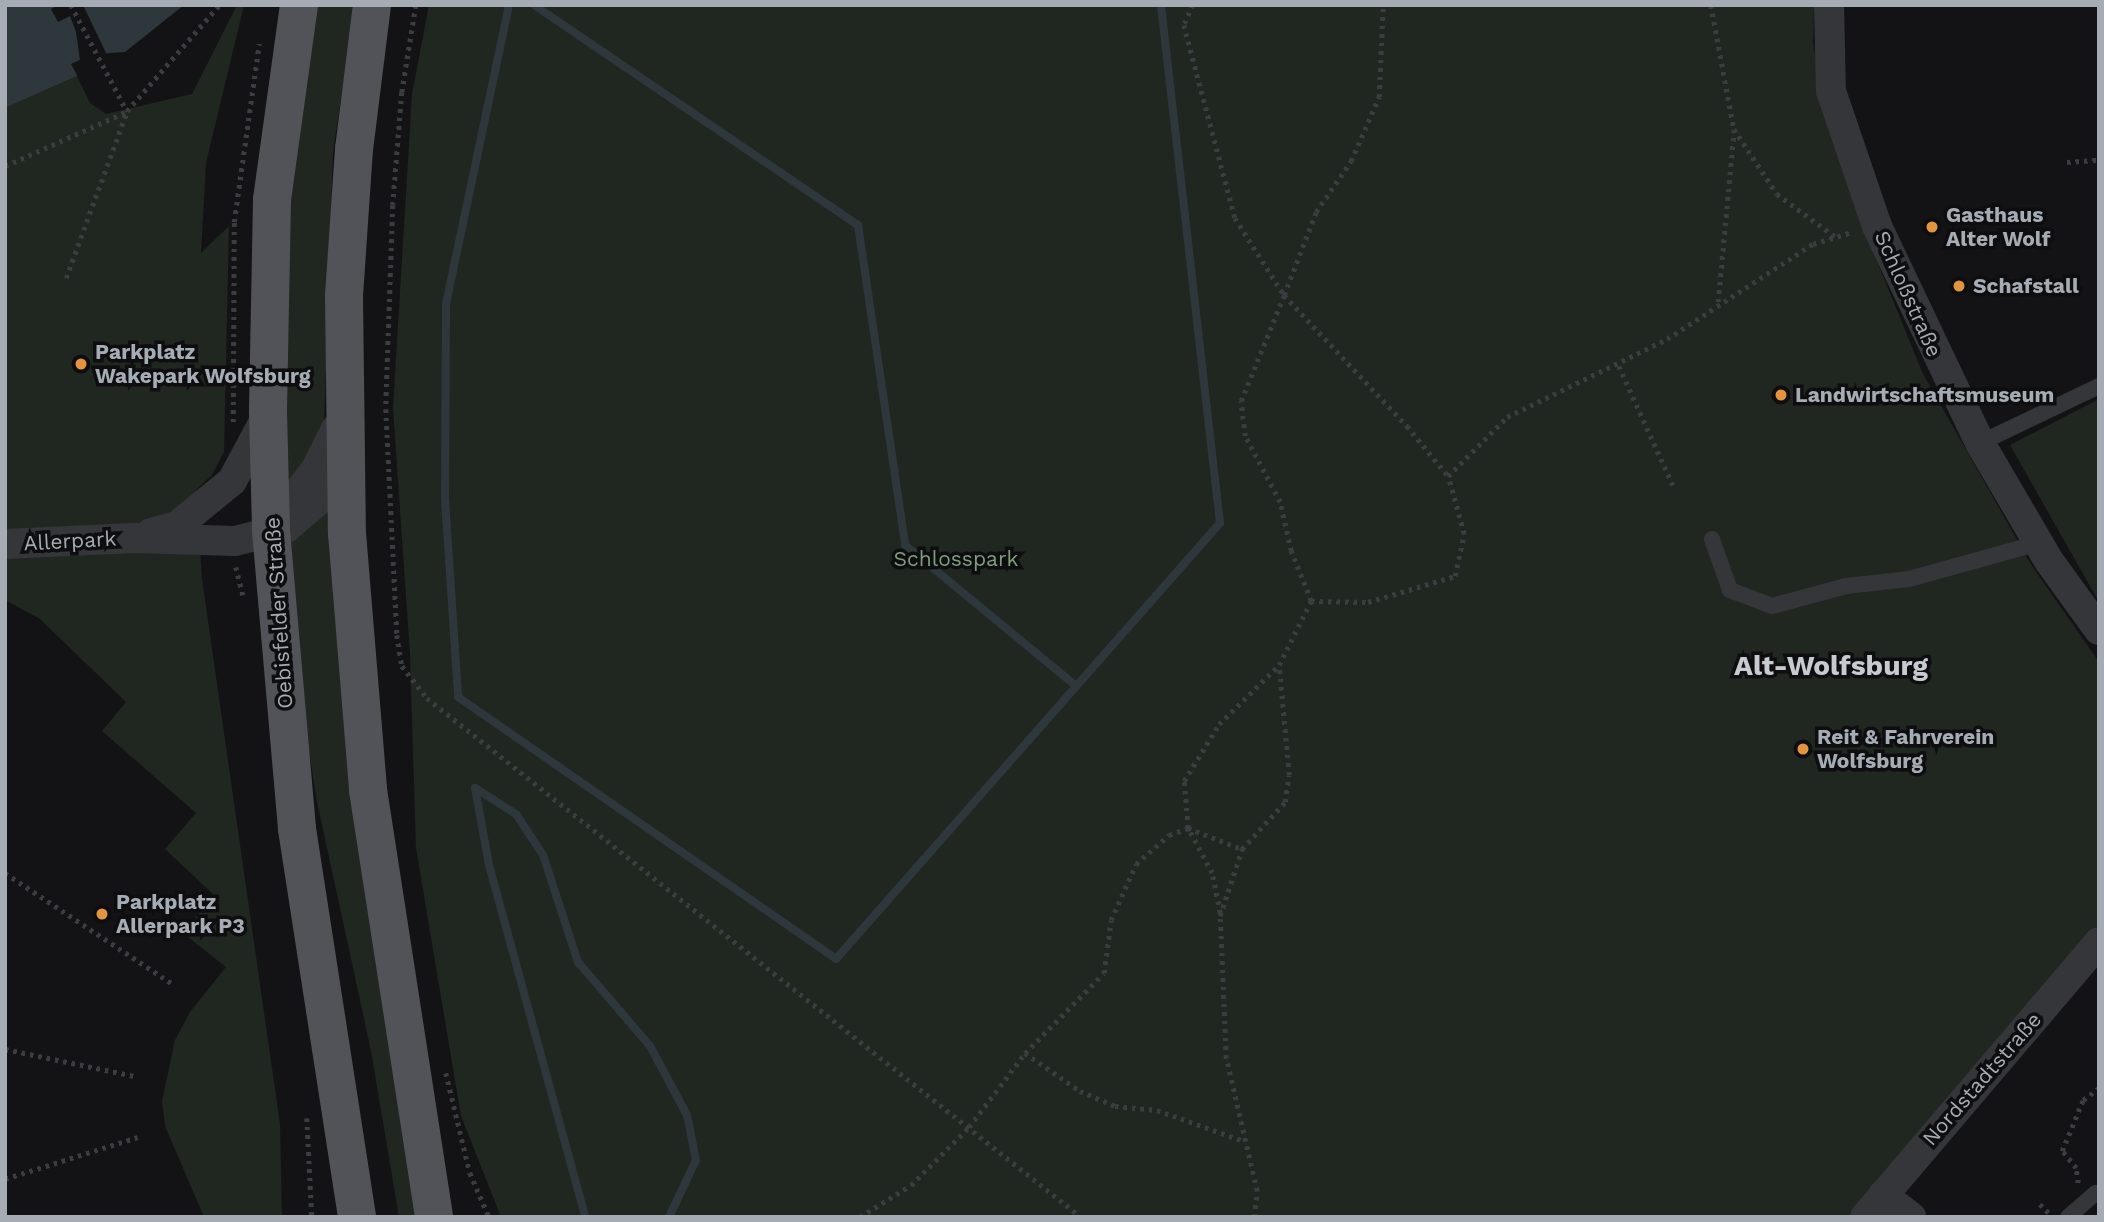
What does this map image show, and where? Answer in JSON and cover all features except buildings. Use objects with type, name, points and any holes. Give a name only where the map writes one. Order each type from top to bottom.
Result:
[{"type":"main road","name":"Oebisfelder Straße","points":[[299,5],[272,200],[268,413],[271,531],[298,829],[333,1077],[357,1217]]},
{"type":"main road","points":[[372,5],[354,149],[344,295],[344,460],[355,660],[368,790],[434,1217]]},
{"type":"main road","points":[[333,1077],[338,1217]]},
{"type":"main road","points":[[422,1143],[457,1217]]},
{"type":"street","name":"Schloßstraße","points":[[1829,5],[1831,91],[1877,226],[1980,443],[2039,543],[2099,630]]},
{"type":"street","name":"Allerpark","points":[[134,538],[177,526],[232,481],[268,413]]},
{"type":"street","points":[[271,531],[285,504],[316,469],[343,413]]},
{"type":"street","name":"Allerpark","points":[[5,544],[134,538],[235,541],[286,528],[320,499],[344,460]]},
{"type":"street","name":"Nordstadtstraße","points":[[1874,1206],[2099,942]]},
{"type":"street","points":[[1874,1206],[1911,1217]]},
{"type":"lane","points":[[1980,443],[2099,386]]},
{"type":"lane","points":[[1713,539],[1730,590],[1772,606],[1846,586],[1909,579],[2039,543]]},
{"type":"lane","points":[[2068,1217],[2096,1193]]},
{"type":"path","points":[[71,5],[96,60],[127,111]]},
{"type":"path","points":[[66,278],[127,111],[219,5]]},
{"type":"path","points":[[416,5],[402,92],[394,192],[386,409],[402,666],[427,698],[1081,1217]]},
{"type":"path","points":[[1193,5],[1184,26],[1235,218],[1284,295],[1407,426],[1448,476],[1464,534],[1455,576],[1368,602],[1311,601]]},
{"type":"path","points":[[1254,1217],[1257,1191],[1226,1058],[1220,916],[1212,873],[1188,828],[1184,782],[1219,724],[1279,665],[1311,601],[1291,551],[1280,502],[1245,436],[1241,401],[1316,212],[1351,161],[1379,97],[1383,5]]},
{"type":"path","points":[[1711,5],[1734,129],[1718,303]]},
{"type":"path","points":[[5,166],[127,111]]},
{"type":"path","points":[[1734,129],[1777,194],[1836,237]]},
{"type":"path","points":[[2067,162],[2099,160]]},
{"type":"path","points":[[1448,476],[1507,416],[1619,366],[1813,244],[1877,226]]},
{"type":"path","points":[[1619,366],[1674,487]]},
{"type":"path","points":[[1220,916],[1242,849],[1286,802],[1289,775],[1279,665]]},
{"type":"path","points":[[860,1217],[911,1185],[969,1127],[1025,1052],[1104,973],[1111,920],[1136,864],[1169,835],[1188,828],[1242,849]]},
{"type":"path","points":[[5,873],[173,984]]},
{"type":"path","points":[[5,1049],[134,1076]]},
{"type":"path","points":[[1025,1052],[1080,1091],[1115,1106],[1157,1110],[1244,1141]]},
{"type":"path","points":[[2078,1181],[2076,1168],[2062,1150],[2083,1100],[2099,1088]]},
{"type":"path","points":[[5,1179],[138,1137]]},
{"type":"green space","points":[[237,5],[244,5],[206,163],[201,253],[229,226],[224,452],[212,475],[196,490],[202,579],[280,1124],[282,1217],[204,1217],[165,1126],[162,1101],[175,1040],[190,1012],[226,967],[183,933],[214,895],[165,849],[196,813],[102,731],[126,702],[40,619],[5,600],[5,108],[77,76],[90,103],[106,114],[192,94]]},
{"type":"green space","points":[[314,5],[355,5],[333,152],[324,427],[309,463],[286,490],[286,237]]},
{"type":"green space","name":"Schlosspark","points":[[429,5],[1814,5],[1813,42],[1823,103],[1861,222],[1923,374],[2032,566],[2099,662],[2099,925],[1848,1217],[501,1217],[461,1116],[416,848],[410,654],[393,408],[412,94]]},
{"type":"green space","points":[[2099,399],[2099,602],[2010,445]]},
{"type":"green space","points":[[328,504],[418,1217],[399,1217],[371,1051],[316,797],[296,662],[290,539]]},
{"type":"shaded area","points":[[5,5],[184,5],[125,52],[108,53],[79,68],[77,76],[5,108]]},
{"type":"pier","points":[[58,5],[83,5],[108,57],[82,71],[79,79],[71,64],[80,60],[76,32],[70,16],[58,22],[51,9]]},
{"type":"waterway","points":[[509,5],[446,305],[445,499],[458,697],[836,959],[1220,523],[1161,5]]},
{"type":"waterway","points":[[534,5],[858,225],[905,545],[1076,686]]},
{"type":"waterway","points":[[475,788],[516,814],[543,855],[578,962],[650,1046],[687,1115],[696,1160],[669,1217]]},
{"type":"waterway","points":[[475,788],[489,865],[585,1217]]},
{"type":"place","name":"Gasthaus Alter Wolf","points":[[1932,227]]},
{"type":"place","name":"Schafstall","points":[[1959,286]]},
{"type":"place","name":"Parkplatz Wakepark Wolfsburg","points":[[81,364]]},
{"type":"place","name":"Landwirtschaftsmuseum","points":[[1781,395]]},
{"type":"place","name":"Reit & Fahrverein Wolfsburg","points":[[1803,749]]},
{"type":"place","name":"Parkplatz Allerpark P3","points":[[102,914]]},
{"type":"district","name":"Alt-Wolfsburg","points":[[1831,666]]}]
